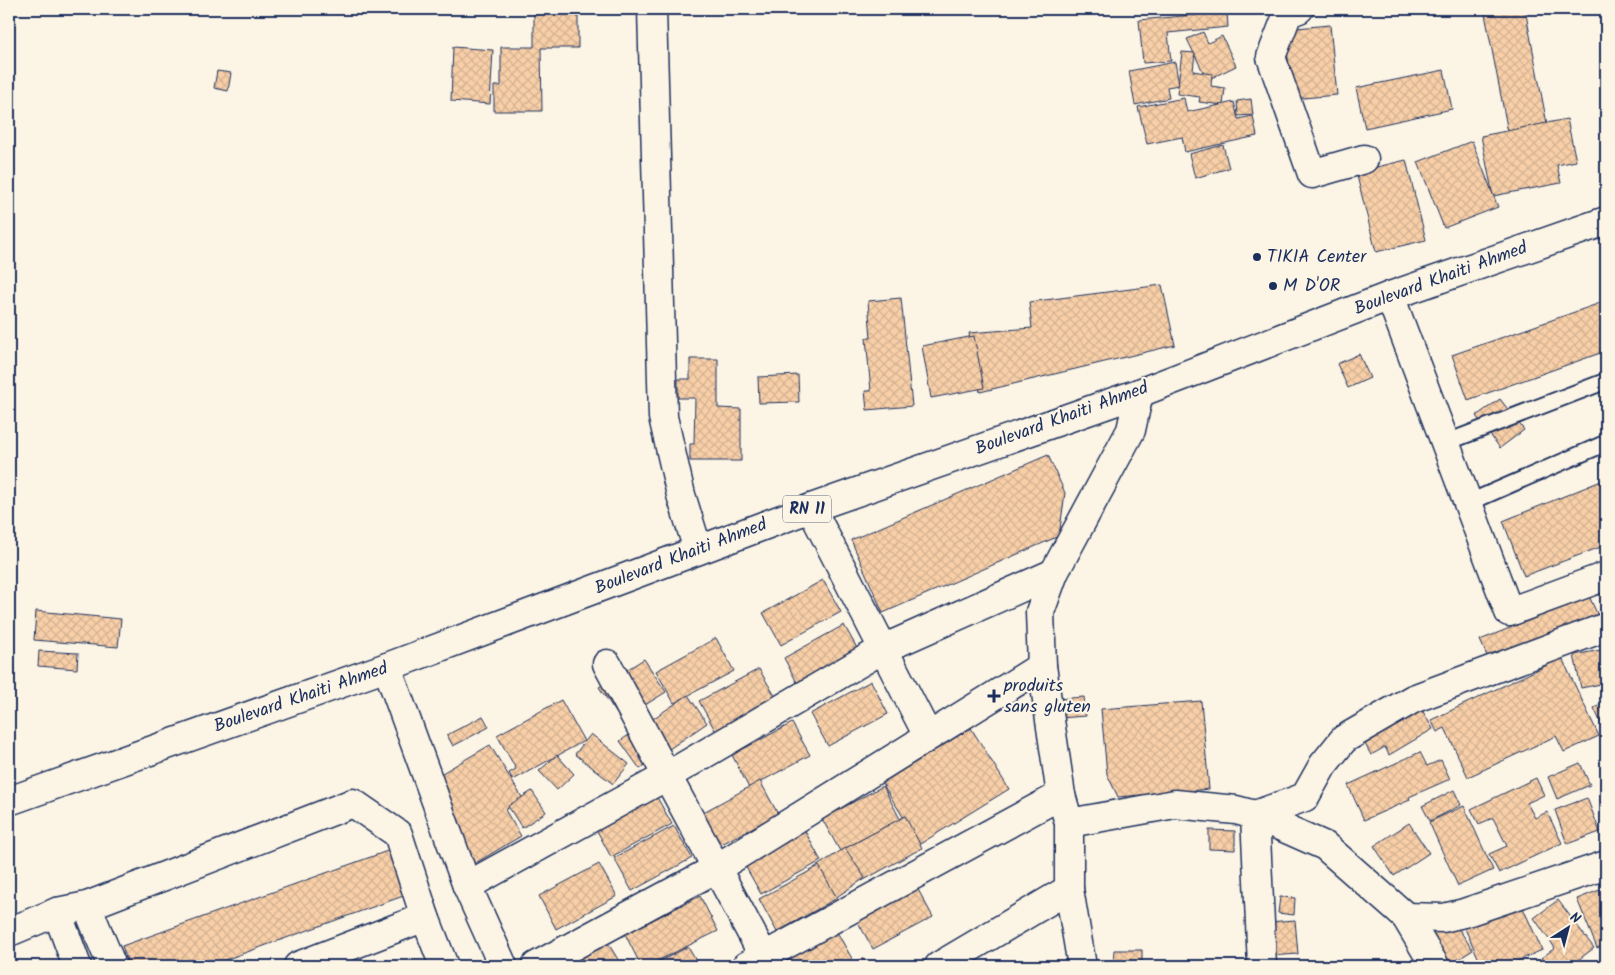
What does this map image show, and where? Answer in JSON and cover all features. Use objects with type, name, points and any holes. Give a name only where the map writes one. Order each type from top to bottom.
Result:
[{"type":"main road","points":[[652,9],[663,417],[698,550]]},
{"type":"main road","points":[[1299,9],[1288,13],[1271,57],[1312,174],[1364,159]]},
{"type":"main road","name":"Boulevard Khaiti Ahmed","points":[[9,800],[387,667],[811,508],[1138,392],[1390,296],[1606,221]]},
{"type":"main road","points":[[1390,296],[1509,612],[1606,576]]},
{"type":"main road","points":[[1082,966],[1068,889],[1069,823],[1061,795],[1042,666],[1040,612],[1054,573],[1131,430],[1138,392]]},
{"type":"main road","points":[[811,508],[928,736]]},
{"type":"main road","points":[[467,886],[667,776],[883,649],[1054,573]]},
{"type":"main road","points":[[1256,815],[1305,797],[1323,765],[1344,739],[1412,699],[1606,626]]},
{"type":"main road","points":[[606,664],[717,868],[760,963],[1061,795]]},
{"type":"main road","points":[[536,966],[717,868],[1042,666]]},
{"type":"main road","points":[[387,667],[467,886],[503,966]]},
{"type":"main road","points":[[9,932],[57,912],[87,906],[353,803],[398,834],[425,917],[444,966]]},
{"type":"main road","points":[[1069,823],[1175,804],[1236,810],[1256,815],[1325,846],[1406,918],[1435,966]]},
{"type":"main road","points":[[1256,815],[1262,966]]},
{"type":"main road","points":[[1406,918],[1442,918],[1606,866]]},
{"type":"main road","points":[[938,966],[1068,889]]},
{"type":"main road","points":[[87,906],[112,966]]},
{"type":"main road","points":[[57,912],[78,966]]},
{"type":"main road","points":[[298,966],[425,917]]},
{"type":"lane","points":[[1445,442],[1606,382]]},
{"type":"lane","points":[[1468,503],[1606,443]]},
{"type":"building","points":[[534,9],[581,9],[581,13],[578,13],[578,48],[541,48],[542,111],[494,111],[494,86],[501,86],[501,47],[534,47]]},
{"type":"building","points":[[1484,9],[1525,9],[1547,124],[1508,132]]},
{"type":"building","points":[[1227,12],[1228,27],[1168,33],[1171,61],[1143,63],[1139,20]]},
{"type":"building","points":[[1330,25],[1337,95],[1292,99],[1285,29]]},
{"type":"building","points":[[1203,32],[1208,43],[1222,36],[1236,66],[1207,80],[1187,39]]},
{"type":"building","points":[[453,47],[493,50],[490,104],[451,101]]},
{"type":"building","points":[[1182,52],[1195,53],[1193,71],[1212,74],[1211,86],[1225,88],[1223,105],[1199,102],[1200,97],[1177,94]]},
{"type":"building","points":[[1175,62],[1179,85],[1167,87],[1169,98],[1135,105],[1129,71]]},
{"type":"building","points":[[1444,70],[1452,109],[1365,128],[1356,88]]},
{"type":"building","points":[[217,71],[231,73],[228,91],[214,88]]},
{"type":"building","points":[[1184,98],[1187,112],[1234,102],[1238,119],[1253,116],[1257,136],[1185,152],[1182,137],[1147,144],[1138,107]]},
{"type":"building","points":[[1251,99],[1253,115],[1238,116],[1237,101]]},
{"type":"building","points":[[1567,119],[1576,161],[1557,165],[1561,183],[1493,196],[1481,136]]},
{"type":"building","points":[[1472,141],[1498,207],[1444,228],[1418,162]]},
{"type":"building","points":[[1223,145],[1229,168],[1195,178],[1189,154]]},
{"type":"building","points":[[1406,160],[1426,240],[1376,252],[1356,172]]},
{"type":"building","points":[[1162,285],[1175,345],[980,392],[969,333],[1032,328],[1029,302]]},
{"type":"building","points":[[901,298],[912,406],[867,410],[865,391],[871,391],[866,338],[871,338],[868,301]]},
{"type":"building","points":[[1606,301],[1606,351],[1468,400],[1452,355]]},
{"type":"building","points":[[974,336],[984,388],[931,398],[922,346]]},
{"type":"building","points":[[1359,354],[1370,378],[1348,388],[1337,364]]},
{"type":"building","points":[[690,359],[718,359],[718,408],[741,409],[741,461],[690,461],[690,444],[694,444],[695,398],[678,398],[678,379],[690,379]]},
{"type":"building","points":[[798,375],[799,402],[759,403],[758,377]]},
{"type":"building","points":[[1500,399],[1524,430],[1500,448],[1476,416]]},
{"type":"building","points":[[1048,455],[1065,493],[1059,536],[883,613],[851,540]]},
{"type":"building","points":[[1606,479],[1606,545],[1524,576],[1503,521]]},
{"type":"building","points":[[823,580],[841,612],[781,645],[763,613]]},
{"type":"building","points":[[1589,596],[1600,620],[1491,665],[1480,640]]},
{"type":"building","points":[[36,611],[121,619],[118,647],[34,640]]},
{"type":"building","points":[[844,625],[862,657],[801,690],[784,658]]},
{"type":"building","points":[[716,638],[734,671],[674,703],[656,671]]},
{"type":"building","points":[[1606,649],[1606,683],[1581,688],[1574,655]]},
{"type":"building","points":[[39,651],[78,653],[77,669],[38,666]]},
{"type":"building","points":[[1562,658],[1599,736],[1564,752],[1556,736],[1468,777],[1445,728],[1437,732],[1431,720]]},
{"type":"building","points":[[644,659],[666,692],[621,720],[599,687]]},
{"type":"building","points":[[759,669],[778,701],[717,734],[699,701]]},
{"type":"building","points":[[871,681],[888,714],[828,746],[810,714]]},
{"type":"building","points":[[688,695],[707,723],[640,769],[620,741]]},
{"type":"building","points":[[1084,697],[1086,716],[1060,718],[1058,699]]},
{"type":"building","points":[[561,700],[584,741],[513,780],[509,773],[516,769],[497,735]]},
{"type":"building","points":[[1201,701],[1209,789],[1118,797],[1107,774],[1101,709]]},
{"type":"building","points":[[1606,702],[1606,734],[1594,708]]},
{"type":"building","points":[[1422,710],[1433,729],[1389,755],[1385,747],[1371,755],[1365,744]]},
{"type":"building","points":[[483,716],[489,727],[453,746],[447,735]]},
{"type":"building","points":[[792,723],[810,755],[749,788],[732,755]]},
{"type":"building","points":[[971,728],[1009,789],[920,844],[882,783]]},
{"type":"building","points":[[591,734],[629,764],[613,784],[575,754]]},
{"type":"building","points":[[490,745],[523,799],[505,810],[521,836],[469,867],[420,786]]},
{"type":"building","points":[[1420,752],[1427,766],[1441,760],[1450,779],[1409,797],[1410,800],[1364,820],[1348,785]]},
{"type":"building","points":[[557,755],[574,774],[557,790],[539,771]]},
{"type":"building","points":[[1580,763],[1590,785],[1557,799],[1548,777]]},
{"type":"building","points":[[1536,778],[1544,795],[1527,803],[1535,818],[1547,812],[1562,843],[1499,873],[1489,854],[1507,846],[1493,818],[1479,824],[1471,809]]},
{"type":"building","points":[[760,781],[778,814],[718,846],[700,814]]},
{"type":"building","points":[[883,786],[900,819],[840,851],[822,819]]},
{"type":"building","points":[[1454,790],[1461,805],[1430,821],[1422,806]]},
{"type":"building","points":[[532,791],[546,812],[522,828],[508,806]]},
{"type":"building","points":[[654,792],[672,824],[611,857],[594,825]]},
{"type":"building","points":[[1587,798],[1600,832],[1567,844],[1555,810]]},
{"type":"building","points":[[1464,806],[1493,870],[1458,886],[1429,822]]},
{"type":"building","points":[[905,816],[922,848],[862,881],[844,849]]},
{"type":"building","points":[[1409,823],[1429,853],[1394,876],[1374,846]]},
{"type":"building","points":[[674,826],[692,858],[632,891],[614,858]]},
{"type":"building","points":[[804,829],[821,861],[761,894],[743,862]]},
{"type":"building","points":[[1209,830],[1235,831],[1235,850],[1209,849]]},
{"type":"building","points":[[845,848],[865,878],[835,898],[814,868]]},
{"type":"building","points":[[393,849],[409,894],[208,966],[129,966],[122,946]]},
{"type":"building","points":[[599,864],[617,896],[556,929],[539,896]]},
{"type":"building","points":[[819,866],[837,898],[777,932],[759,899]]},
{"type":"building","points":[[915,884],[933,917],[873,949],[855,917]]},
{"type":"building","points":[[1602,889],[1606,900],[1606,944],[1597,948],[1577,899]]},
{"type":"building","points":[[1517,895],[1542,950],[1506,966],[1482,966],[1461,920]]},
{"type":"building","points":[[700,896],[718,931],[647,966],[641,966],[625,934]]},
{"type":"building","points":[[1280,897],[1295,898],[1294,915],[1278,913]]},
{"type":"building","points":[[1558,900],[1594,948],[1578,960],[1582,966],[1547,966],[1541,958],[1555,948],[1534,918]]},
{"type":"building","points":[[1452,919],[1473,950],[1448,966],[1411,946]]},
{"type":"building","points":[[1295,920],[1298,954],[1257,957],[1255,923]]},
{"type":"building","points":[[600,930],[622,966],[539,966]]},
{"type":"building","points":[[837,932],[855,964],[851,966],[777,965]]},
{"type":"building","points":[[688,947],[699,966],[650,966]]},
{"type":"building","points":[[1114,950],[1142,950],[1142,966],[1113,966]]},
{"type":"building","points":[[863,958],[867,966],[847,966]]},
{"type":"place","name":"TIKIA Center","points":[[1257,257]]},
{"type":"place","name":"M D'OR","points":[[1273,286]]},
{"type":"place","name":"produits sans gluten","points":[[994,696]]}]
